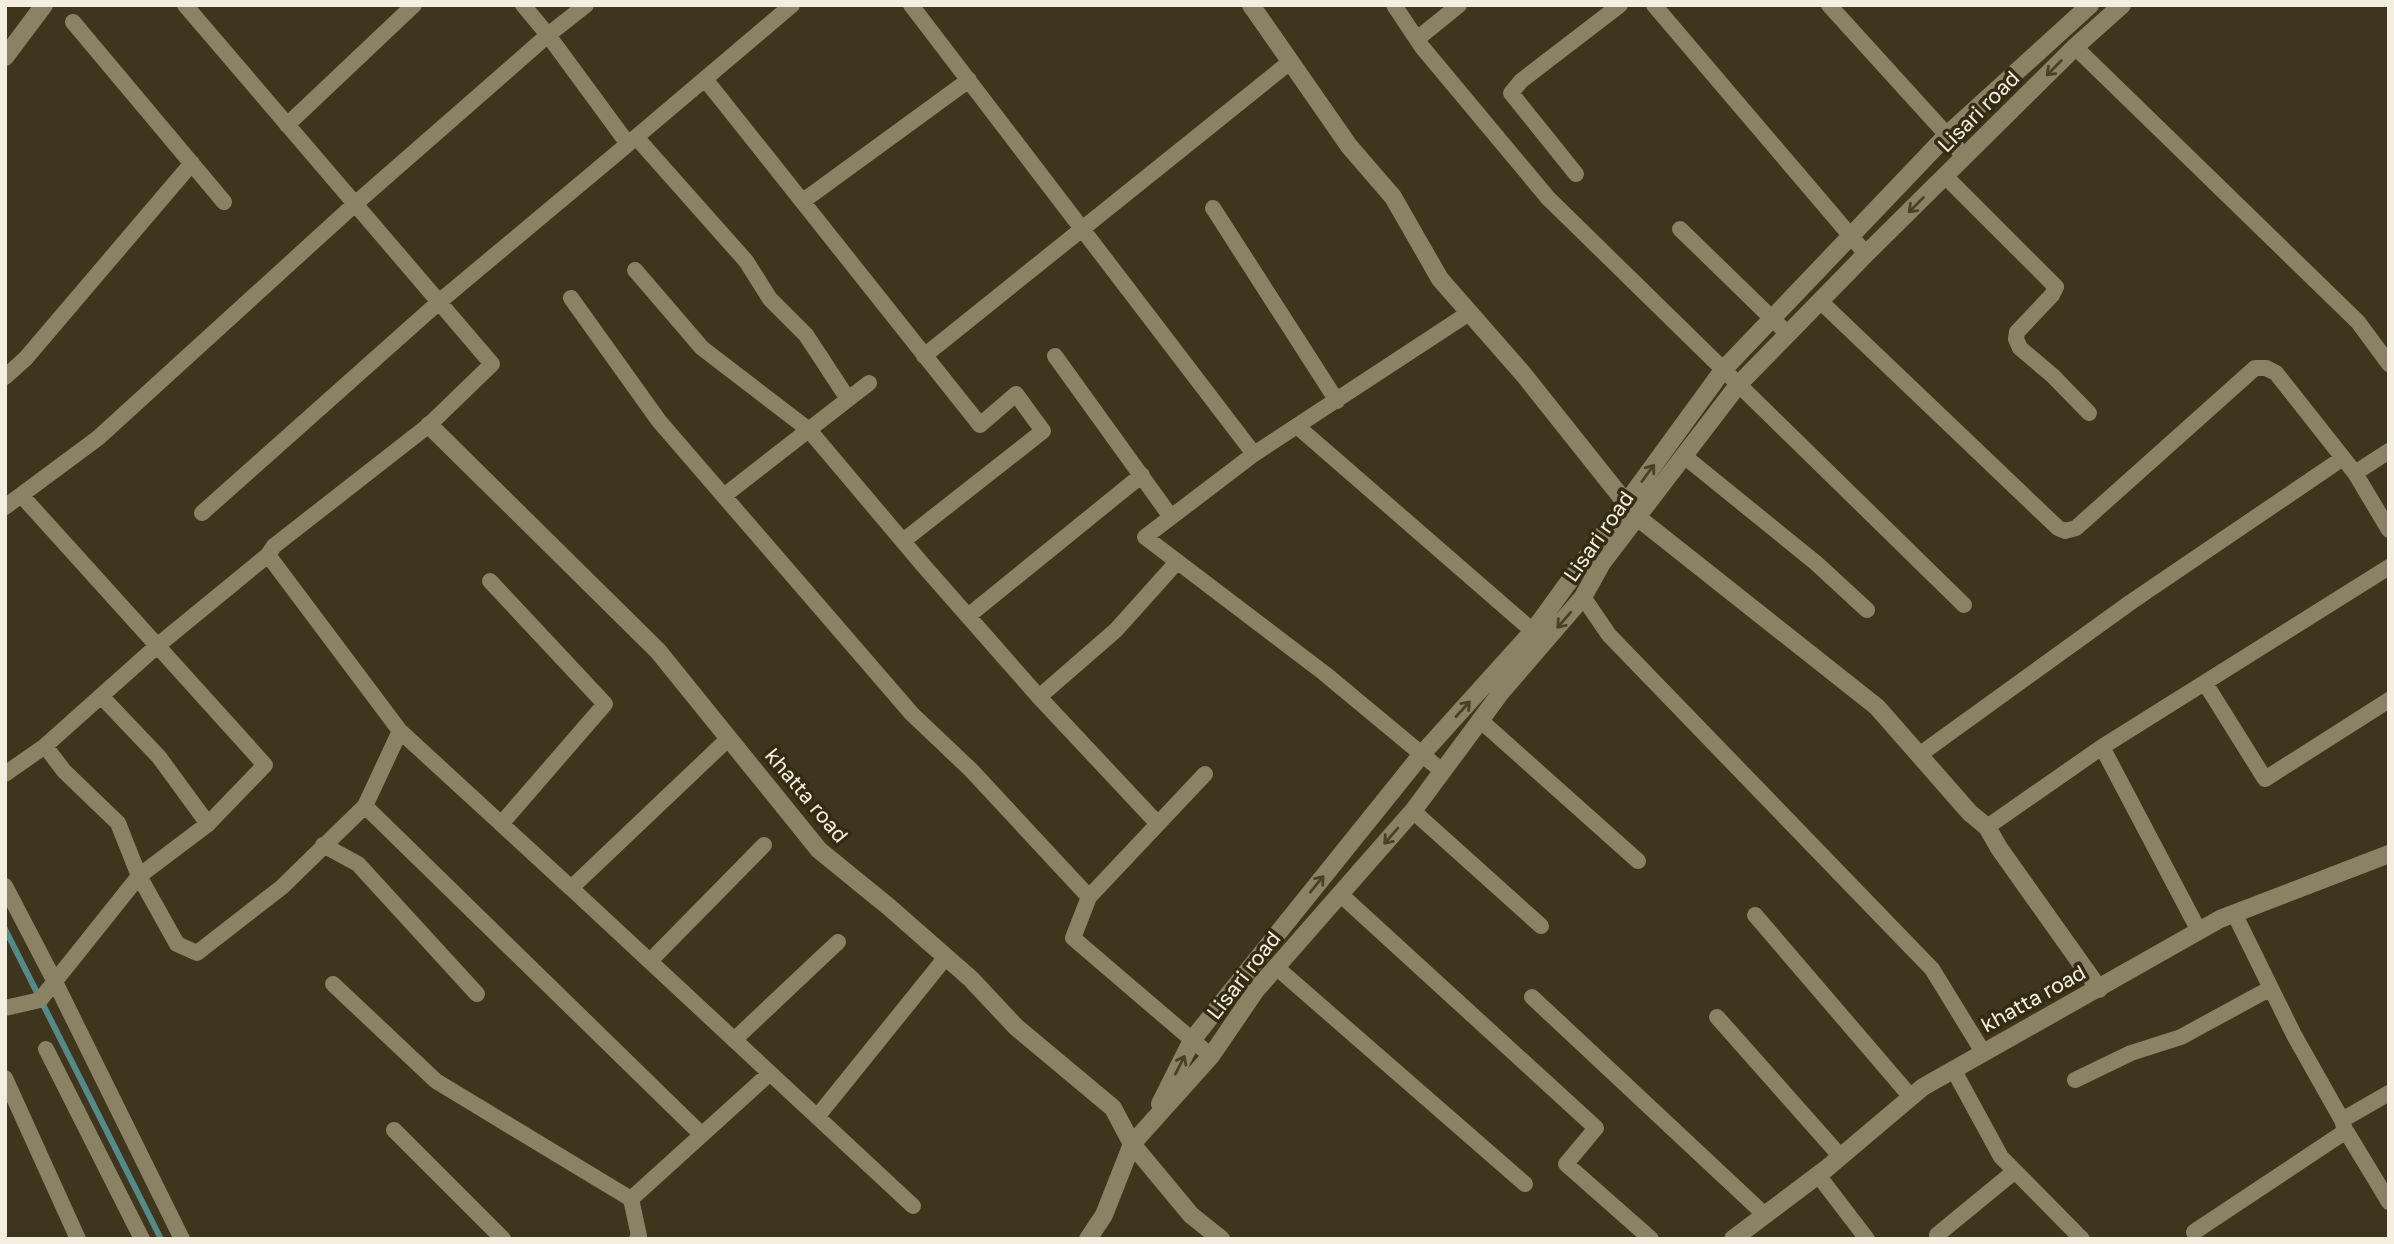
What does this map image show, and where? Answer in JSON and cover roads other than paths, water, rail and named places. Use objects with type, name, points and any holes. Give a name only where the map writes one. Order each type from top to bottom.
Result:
[{"type":"street","points":[[5,57],[44,5]]},
{"type":"street","points":[[5,774],[45,746],[157,646],[268,555],[274,546],[429,425],[492,364],[185,5]]},
{"type":"street","points":[[287,125],[414,5]]},
{"type":"street","points":[[523,5],[632,141],[746,261],[770,299],[806,335],[848,399]]},
{"type":"street","points":[[5,507],[98,438],[355,204],[586,5]]},
{"type":"street","points":[[202,513],[439,302],[792,5]]},
{"type":"street","points":[[911,5],[1254,454]]},
{"type":"street","points":[[1251,5],[1349,146],[1393,197],[1440,279],[1524,375],[1631,510],[1877,707],[1970,813],[1987,827],[2099,989]]},
{"type":"street","points":[[1394,5],[1417,39],[1548,198],[1964,605]]},
{"type":"street","points":[[1417,39],[1459,5]]},
{"type":"street","points":[[1576,174],[1510,93],[1521,81],[1620,5]]},
{"type":"street","points":[[1654,5],[1866,254]]},
{"type":"street","points":[[1829,5],[1964,157]]},
{"type":"street","name":"Lisari road","points":[[1088,1239],[1104,1215],[1132,1144],[1211,1056],[1256,990],[1413,811],[1631,510],[1723,370],[1947,135],[2090,5]]},
{"type":"street","name":"Lisari road","points":[[1148,1126],[1192,1040],[1422,754],[1539,636],[1583,597],[1631,510],[1684,456],[1738,385],[2075,47],[2122,5]]},
{"type":"street","points":[[72,22],[224,202]]},
{"type":"street","points":[[2075,47],[2358,321],[2389,364]]},
{"type":"street","points":[[924,356],[1290,62]]},
{"type":"street","points":[[705,79],[980,425],[1016,394],[1043,431],[903,541]]},
{"type":"street","points":[[803,201],[968,80]]},
{"type":"street","points":[[5,377],[26,358],[192,163]]},
{"type":"street","points":[[1945,176],[2056,287],[2052,295],[2018,332],[2016,339],[2020,348],[2053,376],[2089,413]]},
{"type":"street","points":[[1213,208],[1337,401]]},
{"type":"street","points":[[1680,229],[1788,334]]},
{"type":"street","points":[[635,270],[702,348],[809,429],[1039,697],[1158,824]]},
{"type":"street","points":[[571,298],[659,421],[912,713],[971,770],[1089,897]]},
{"type":"street","points":[[1820,301],[2058,528],[2065,531],[2076,528],[2255,368],[2266,368],[2276,373],[2355,473],[2389,530]]},
{"type":"street","points":[[1442,771],[1324,673],[1145,537],[1254,454],[1469,313]]},
{"type":"street","points":[[1055,356],[1171,517]]},
{"type":"street","points":[[725,495],[869,383]]},
{"type":"street","name":"khatta road","points":[[429,425],[658,651],[819,850],[946,957],[1016,1027],[1113,1108],[1132,1144],[1191,1215],[1220,1239]]},
{"type":"street","points":[[1297,427],[1539,636]]},
{"type":"street","points":[[2355,473],[2389,451]]},
{"type":"street","points":[[1684,456],[1816,563],[1867,610]]},
{"type":"street","points":[[1919,755],[2131,602],[2343,458]]},
{"type":"street","points":[[968,616],[1142,475]]},
{"type":"street","points":[[5,1008],[40,1000],[139,876],[208,824],[265,765],[22,496]]},
{"type":"street","points":[[268,555],[400,731],[913,1206]]},
{"type":"street","points":[[1039,697],[1116,630],[1177,562]]},
{"type":"street","points":[[1987,827],[2102,747],[2389,567]]},
{"type":"street","points":[[490,581],[605,704],[501,824]]},
{"type":"street","points":[[1583,597],[1609,635],[1932,969],[1983,1052]]},
{"type":"street","points":[[2205,683],[2265,779],[2389,700]]},
{"type":"street","points":[[101,696],[159,757],[208,824]]},
{"type":"street","points":[[1480,720],[1638,861]]},
{"type":"street","points":[[45,746],[64,771],[118,823],[139,876],[177,944],[197,953],[282,887],[365,806],[400,731]]},
{"type":"street","points":[[571,888],[729,738]]},
{"type":"street","points":[[2102,747],[2199,931]]},
{"type":"street","points":[[1205,774],[1089,897],[1073,938],[1211,1056]]},
{"type":"street","points":[[365,806],[702,1135]]},
{"type":"street","points":[[1413,811],[1541,926]]},
{"type":"street","points":[[323,845],[358,864],[477,994]]},
{"type":"street","points":[[650,961],[764,845]]},
{"type":"street","name":"khatta road","points":[[1733,1239],[1818,1175],[1923,1087],[1953,1069],[2234,913],[2389,854]]},
{"type":"street","points":[[5,887],[182,1239]]},
{"type":"street","points":[[1340,894],[1596,1128],[1566,1164],[1651,1239]]},
{"type":"street","points":[[2234,913],[2294,1035],[2389,1202]]},
{"type":"street","points":[[1755,915],[1911,1097]]},
{"type":"street","points":[[734,1040],[838,942]]},
{"type":"street","points":[[817,1117],[946,957]]},
{"type":"street","points":[[1276,967],[1525,1184]]},
{"type":"street","points":[[333,984],[436,1081],[631,1199],[639,1236],[637,1239]]},
{"type":"street","points":[[2075,1080],[2131,1053],[2181,1037],[2271,988]]},
{"type":"street","points":[[1532,998],[1765,1215]]},
{"type":"street","points":[[1717,1017],[1840,1157]]},
{"type":"street","points":[[46,1049],[142,1239]]},
{"type":"street","points":[[1953,1069],[2001,1157],[2082,1239]]},
{"type":"street","points":[[631,1199],[770,1073]]},
{"type":"street","points":[[5,1078],[78,1239]]},
{"type":"street","points":[[2194,1232],[2389,1093]]},
{"type":"street","points":[[394,1130],[503,1239]]},
{"type":"street","points":[[1937,1235],[2015,1171]]},
{"type":"street","points":[[1818,1175],[1867,1239]]},
{"type":"waterway","points":[[5,929],[161,1239]]}]
